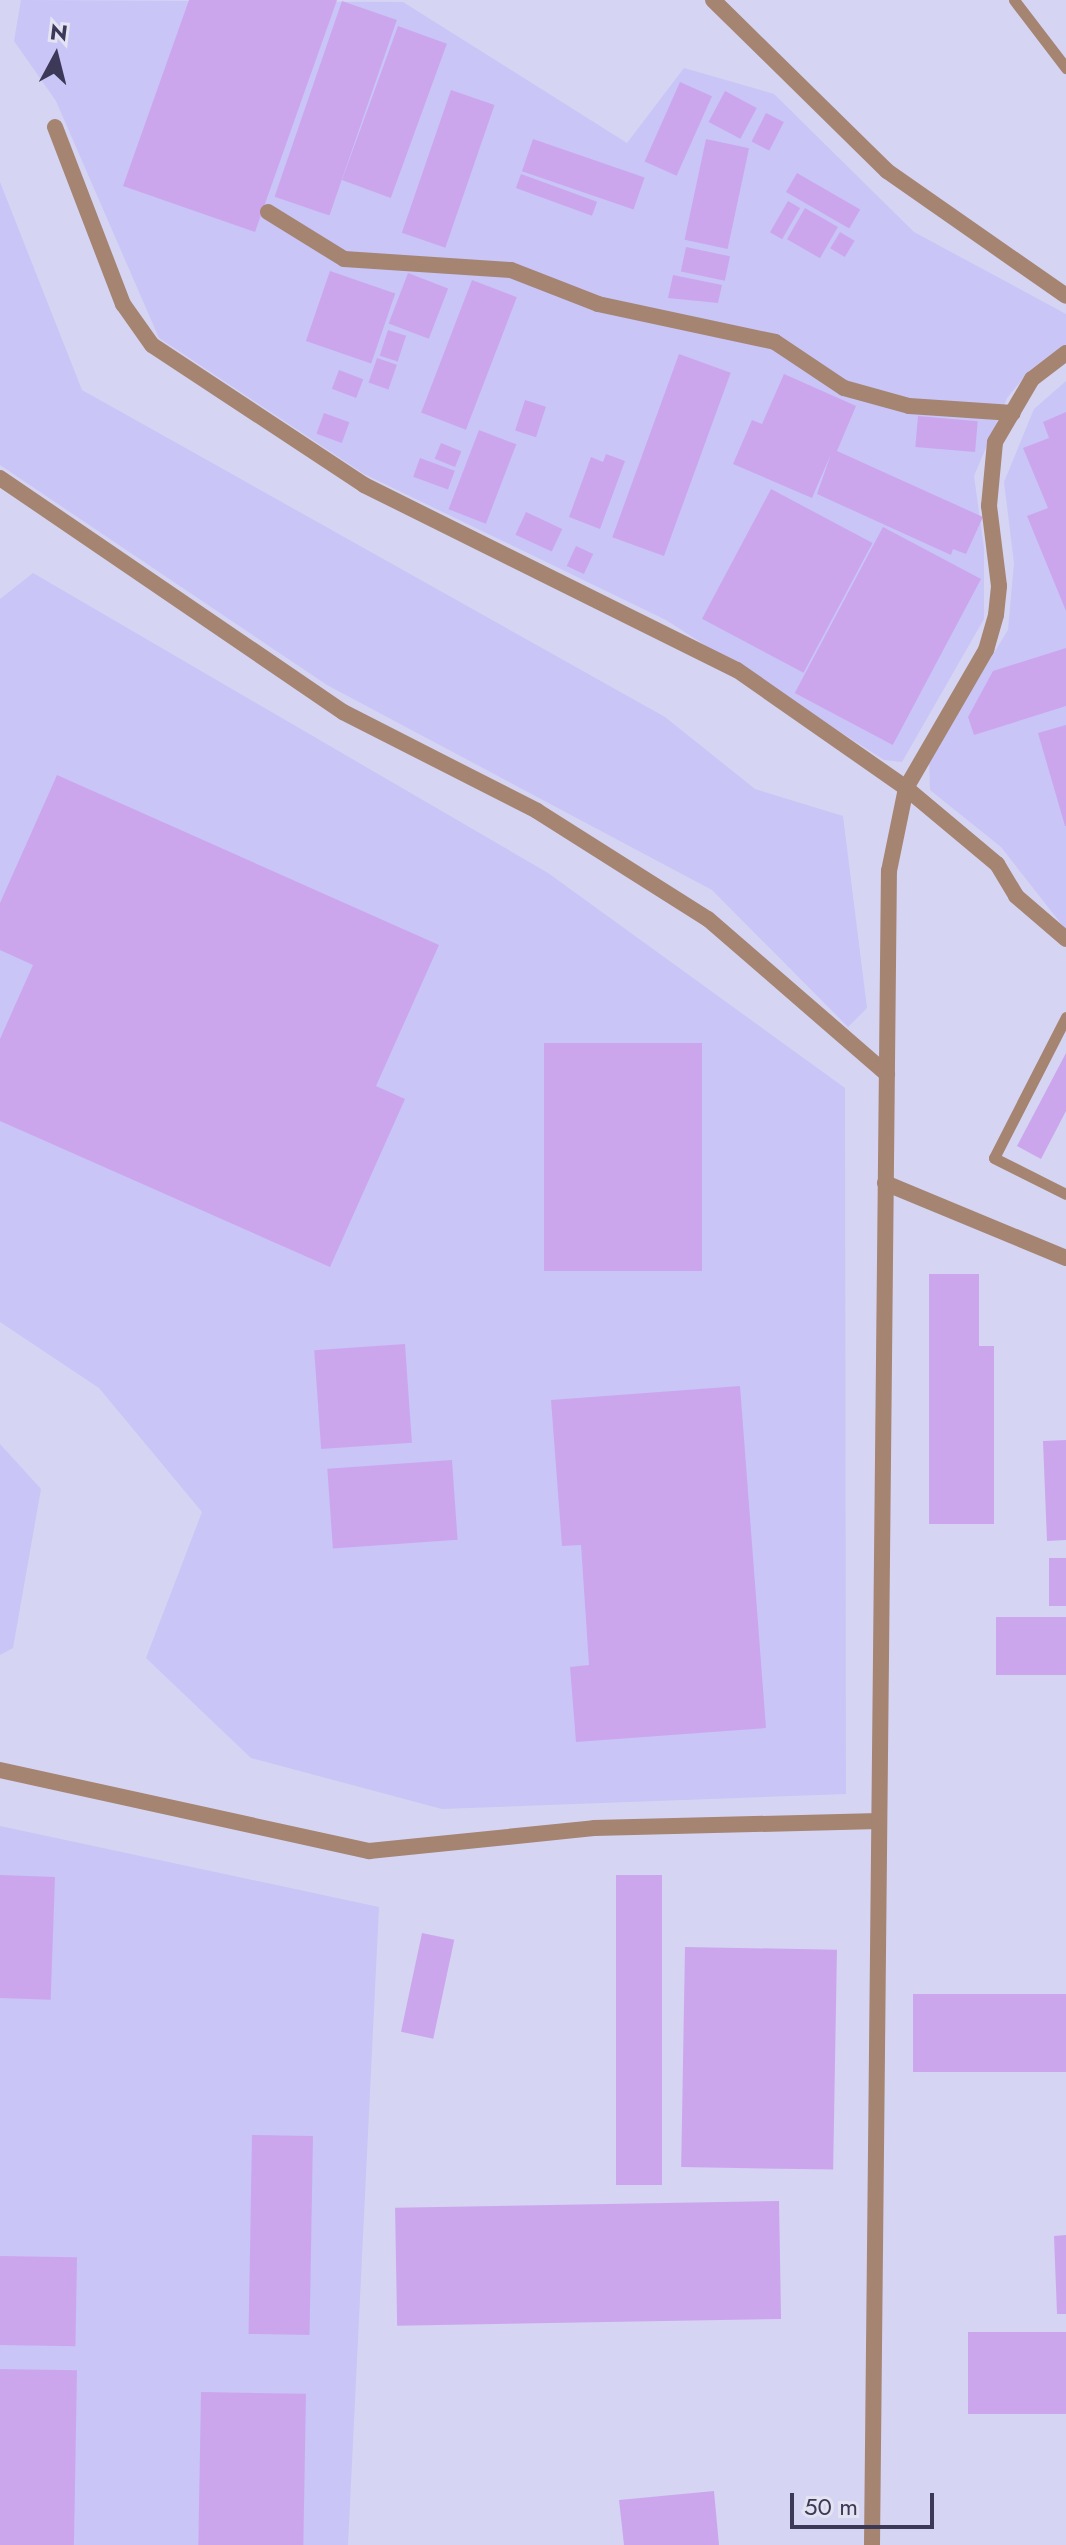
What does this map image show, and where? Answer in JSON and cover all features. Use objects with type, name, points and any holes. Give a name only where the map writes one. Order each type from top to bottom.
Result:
[{"type":"street","points":[[713,0],[887,171],[1066,296]]},
{"type":"street","points":[[55,127],[123,304],[152,345],[364,485],[737,670],[906,788],[997,864],[1016,896],[1066,939]]},
{"type":"street","points":[[268,212],[344,259],[511,270],[598,304],[775,342],[844,388],[909,406],[1013,413]]},
{"type":"street","points":[[872,2545],[889,871],[906,788],[989,639],[999,586],[990,478],[995,442],[1032,379],[1066,353]]},
{"type":"street","points":[[0,478],[343,712],[537,811],[708,919],[887,1074]]},
{"type":"street","points":[[885,1183],[1066,1258]]},
{"type":"street","points":[[0,1770],[369,1851],[594,1828],[879,1821]]},
{"type":"lane","points":[[1014,0],[1066,68]]},
{"type":"lane","points":[[1066,1017],[994,1158],[1066,1194]]},
{"type":"shaded area","points":[[21,0],[403,2],[627,143],[684,68],[774,94],[914,232],[1066,314],[1066,344],[1029,371],[1007,398],[974,476],[984,548],[984,619],[902,762],[884,760],[666,620],[364,474],[159,338],[56,101],[14,41]]},
{"type":"shaded area","points":[[0,182],[82,390],[665,717],[755,789],[843,816],[867,1008],[848,1027],[712,890],[327,685],[0,465]]},
{"type":"shaded area","points":[[1066,381],[1066,930],[1001,847],[930,790],[929,759],[1008,630],[1014,563],[1004,482],[1034,409]]},
{"type":"shaded area","points":[[33,573],[548,873],[845,1088],[846,1794],[442,1809],[251,1758],[146,1658],[202,1512],[99,1388],[0,1322],[0,599]]},
{"type":"shaded area","points":[[0,1444],[41,1489],[13,1648],[0,1655]]},
{"type":"shaded area","points":[[0,1826],[379,1907],[348,2545],[0,2545]]},
{"type":"building","points":[[189,0],[337,0],[255,232],[123,186]]},
{"type":"building","points":[[342,1],[397,20],[329,216],[275,197]]},
{"type":"building","points":[[398,26],[447,44],[391,198],[342,180]]},
{"type":"building","points":[[680,82],[712,96],[677,176],[645,161]]},
{"type":"building","points":[[451,90],[494,105],[445,248],[402,233]]},
{"type":"building","points":[[725,91],[757,108],[740,139],[709,122]]},
{"type":"building","points":[[766,113],[784,122],[769,151],[751,142]]},
{"type":"building","points":[[533,139],[645,177],[634,210],[522,171]]},
{"type":"building","points":[[706,139],[749,148],[728,249],[685,240]]},
{"type":"building","points":[[797,173],[860,210],[849,229],[786,192]]},
{"type":"building","points":[[521,174],[597,202],[592,216],[516,188]]},
{"type":"building","points":[[788,201],[800,208],[782,239],[770,232]]},
{"type":"building","points":[[805,208],[838,227],[820,258],[787,239]]},
{"type":"building","points":[[840,232],[855,241],[845,257],[830,248]]},
{"type":"building","points":[[686,247],[730,256],[725,281],[681,271]]},
{"type":"building","points":[[330,271],[395,293],[371,363],[306,341]]},
{"type":"building","points":[[408,273],[448,288],[429,339],[389,323]]},
{"type":"building","points":[[673,275],[722,285],[718,303],[668,298]]},
{"type":"building","points":[[472,280],[517,297],[466,430],[421,413]]},
{"type":"building","points":[[388,330],[406,336],[398,362],[380,356]]},
{"type":"building","points":[[679,354],[731,373],[664,556],[612,537]]},
{"type":"building","points":[[377,358],[397,365],[388,389],[369,383]]},
{"type":"building","points":[[339,370],[363,379],[356,398],[332,389]]},
{"type":"building","points":[[784,374],[856,406],[837,451],[983,517],[966,554],[953,549],[951,555],[817,494],[831,454],[812,498],[733,464],[752,420],[762,424]]},
{"type":"building","points":[[525,400],[546,407],[536,437],[515,430]]},
{"type":"building","points":[[1066,412],[1066,611],[1027,516],[1048,508],[1023,448],[1049,438],[1043,422]]},
{"type":"building","points":[[324,413],[349,422],[342,443],[316,434]]},
{"type":"building","points":[[918,416],[978,421],[975,452],[915,447]]},
{"type":"building","points":[[479,430],[516,444],[486,524],[449,509]]},
{"type":"building","points":[[441,443],[461,451],[455,467],[435,459]]},
{"type":"building","points":[[606,454],[625,461],[600,529],[569,517],[591,457],[603,462]]},
{"type":"building","points":[[420,458],[455,471],[448,489],[413,477]]},
{"type":"building","points":[[771,489],[873,543],[804,673],[702,619]]},
{"type":"building","points":[[526,512],[562,529],[552,552],[515,535]]},
{"type":"building","points":[[883,527],[981,579],[893,745],[795,693]]},
{"type":"building","points":[[576,546],[593,554],[584,574],[567,566]]},
{"type":"building","points":[[1066,648],[1066,706],[974,735],[968,717],[993,671]]},
{"type":"building","points":[[1066,725],[1066,826],[1065,826],[1038,733]]},
{"type":"building","points":[[57,775],[439,945],[376,1086],[405,1099],[330,1267],[0,1121],[0,1039],[33,965],[0,950],[0,903]]},
{"type":"building","points":[[544,1043],[702,1043],[702,1271],[544,1271]]},
{"type":"building","points":[[1066,1053],[1066,1111],[1041,1159],[1017,1146]]},
{"type":"building","points":[[929,1274],[979,1274],[979,1346],[994,1346],[994,1524],[929,1524]]},
{"type":"building","points":[[405,1344],[412,1443],[321,1449],[314,1350]]},
{"type":"building","points":[[740,1386],[766,1728],[576,1742],[570,1667],[589,1665],[581,1545],[562,1546],[551,1400]]},
{"type":"building","points":[[1066,1440],[1066,1540],[1047,1541],[1043,1441]]},
{"type":"building","points":[[452,1460],[458,1540],[333,1549],[327,1469]]},
{"type":"building","points":[[1049,1558],[1066,1558],[1066,1606],[1049,1606]]},
{"type":"building","points":[[996,1617],[1066,1617],[1066,1675],[996,1675]]},
{"type":"building","points":[[0,1875],[55,1877],[51,2000],[0,1998]]},
{"type":"building","points":[[616,1875],[662,1875],[662,2185],[616,2185]]},
{"type":"building","points":[[422,1933],[454,1940],[433,2039],[401,2032]]},
{"type":"building","points":[[685,1947],[837,1950],[833,2170],[681,2167]]},
{"type":"building","points":[[913,1994],[1066,1994],[1066,2072],[913,2072]]},
{"type":"building","points":[[252,2135],[313,2136],[310,2335],[249,2334]]},
{"type":"building","points":[[779,2201],[781,2319],[397,2326],[395,2208]]},
{"type":"building","points":[[1066,2235],[1066,2314],[1057,2314],[1054,2236]]},
{"type":"building","points":[[0,2256],[77,2257],[75,2346],[0,2345]]},
{"type":"building","points":[[968,2332],[1066,2332],[1066,2414],[968,2414]]},
{"type":"building","points":[[0,2369],[77,2370],[74,2545],[0,2545]]},
{"type":"building","points":[[201,2392],[306,2394],[303,2545],[198,2545]]},
{"type":"building","points":[[714,2491],[719,2545],[624,2545],[619,2500]]}]
